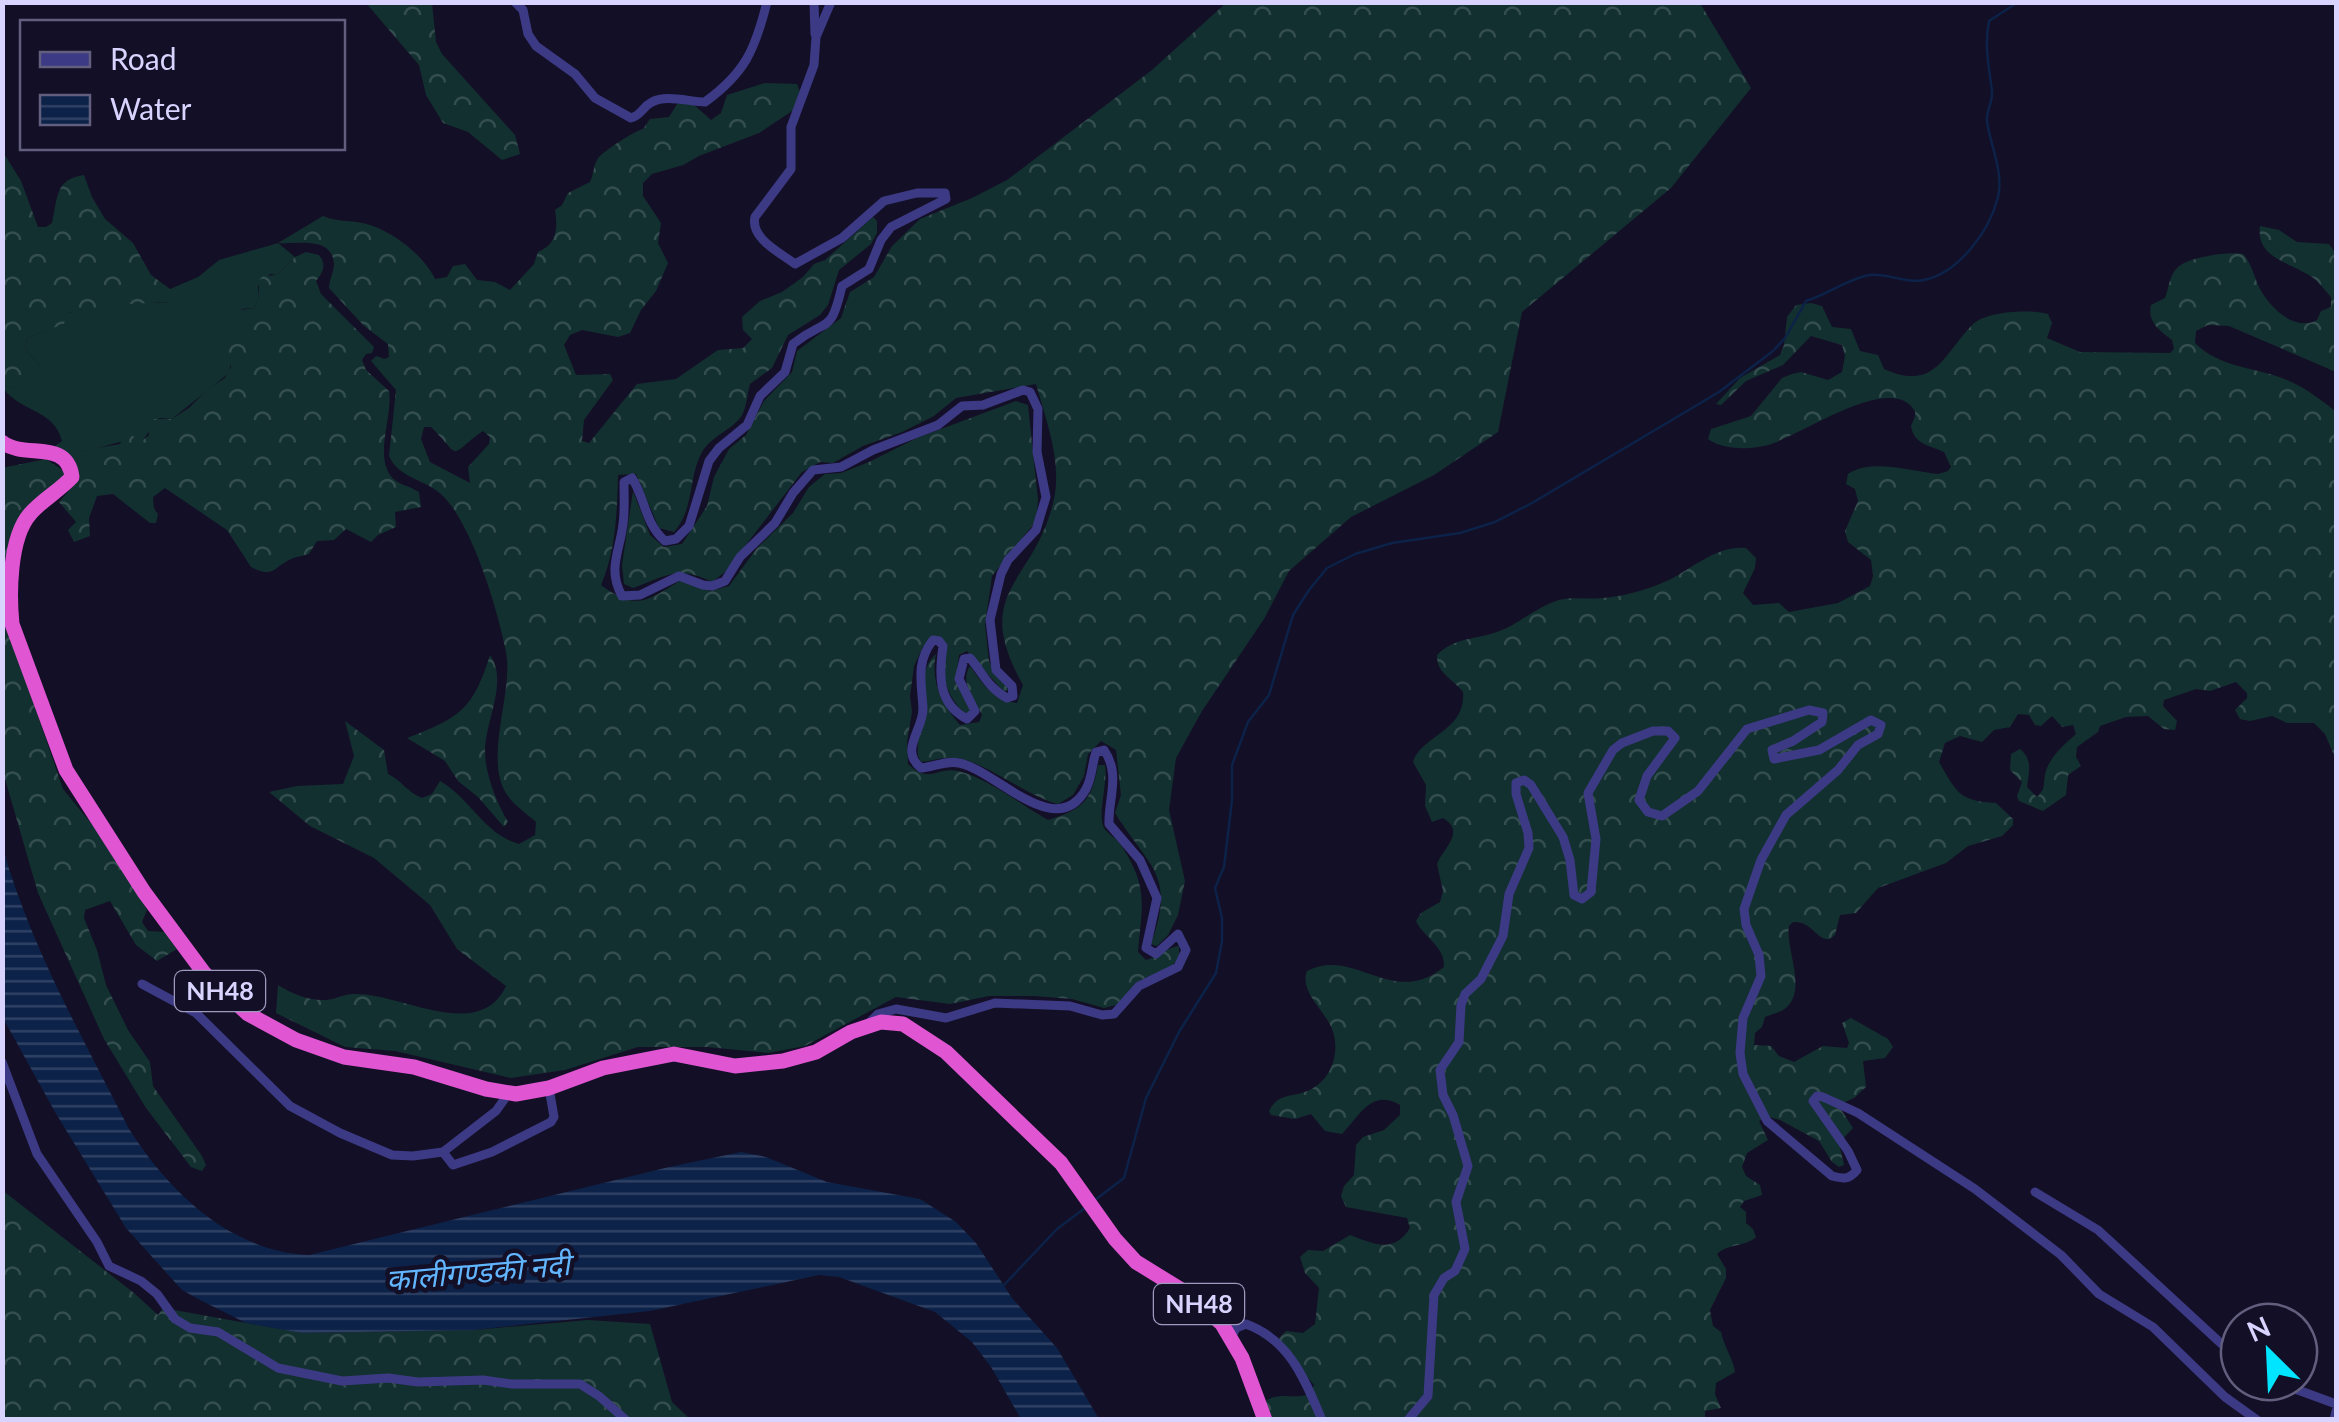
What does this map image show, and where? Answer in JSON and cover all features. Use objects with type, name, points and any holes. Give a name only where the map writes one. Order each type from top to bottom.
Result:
[{"type":"highway","name":"NH48","points":[[2,442],[20,451],[52,452],[66,459],[71,467],[72,477],[23,524],[11,579],[10,604],[12,624],[66,770],[144,892],[204,973],[248,1014],[296,1040],[344,1058],[414,1067],[508,1094],[549,1088],[602,1068],[674,1054],[735,1066],[783,1061],[816,1052],[852,1032],[881,1022],[903,1024],[930,1041],[990,1094],[1074,1179],[1136,1262],[1188,1294],[1232,1336],[1265,1420]]},
{"type":"street","points":[[516,2],[523,10],[528,34],[536,46],[575,74],[594,98],[631,118],[657,100],[705,102],[737,77],[752,50],[768,2]]},
{"type":"street","points":[[814,2],[814,64],[791,127],[791,169],[755,217],[752,224],[756,234],[795,264],[842,238],[884,201],[933,192],[945,193],[946,198],[892,227],[869,269],[844,283],[837,312],[831,320],[793,344],[784,372],[760,396],[747,425],[709,460],[695,514],[676,539],[660,538],[646,513],[636,482],[632,478],[624,482],[623,527],[614,559],[618,589],[622,596],[640,595],[679,576],[702,585],[720,584],[730,576],[744,551],[780,516],[793,493],[814,470],[841,467],[938,425],[962,406],[983,406],[1024,390],[1030,392],[1038,409],[1037,452],[1046,497],[1036,530],[1008,560],[990,620],[996,670],[1012,686],[1013,696],[1007,698],[988,686],[970,658],[964,659],[959,679],[975,711],[967,718],[961,716],[942,690],[938,678],[942,646],[933,640],[918,680],[923,709],[922,721],[912,740],[912,755],[915,765],[921,768],[956,762],[974,768],[1046,809],[1063,810],[1079,799],[1088,783],[1096,752],[1104,750],[1111,761],[1114,780],[1109,824],[1144,866],[1157,898],[1146,948],[1156,954],[1178,934],[1186,950],[1178,967],[1139,986],[1114,1014],[1102,1016],[1070,1006],[994,1003],[946,1018],[890,1010],[873,1018],[866,1029]]},
{"type":"street","points":[[816,36],[831,2]]},
{"type":"street","points":[[1408,1420],[1428,1396],[1434,1296],[1444,1278],[1455,1271],[1464,1249],[1456,1202],[1468,1166],[1453,1114],[1443,1095],[1440,1070],[1460,1042],[1465,994],[1480,979],[1503,936],[1509,894],[1530,848],[1516,783],[1524,780],[1530,785],[1563,837],[1574,895],[1582,899],[1591,892],[1596,840],[1588,793],[1622,742],[1652,731],[1668,732],[1675,738],[1647,776],[1639,800],[1648,812],[1662,816],[1698,791],[1739,738],[1758,724],[1810,710],[1823,713],[1822,722],[1772,750],[1771,756],[1779,760],[1819,750],[1871,720],[1881,725],[1878,734],[1858,746],[1838,770],[1786,816],[1761,860],[1744,909],[1746,926],[1759,955],[1761,976],[1742,1028],[1742,1064],[1767,1121],[1832,1176],[1844,1179],[1857,1170],[1813,1100],[1823,1096],[1858,1113],[1975,1189],[2061,1255],[2099,1294],[2153,1326],[2226,1397],[2256,1420]]},
{"type":"street","points":[[142,984],[196,1013],[278,1095],[312,1119],[392,1154],[443,1152],[496,1111],[508,1094]]},
{"type":"street","points":[[2,1062],[37,1154],[97,1242],[101,1255],[109,1266],[157,1294],[176,1319],[190,1328],[218,1332],[278,1368],[342,1381],[388,1378],[418,1382],[580,1384],[626,1420]]},
{"type":"street","points":[[443,1152],[453,1166],[469,1162],[551,1122],[554,1117],[549,1088]]},
{"type":"street","points":[[2035,1192],[2098,1230],[2219,1344]]},
{"type":"street","points":[[1232,1336],[1236,1328],[1246,1324],[1273,1339],[1308,1382],[1322,1420]]},
{"type":"street","points":[[2334,1420],[2336,1408]]},
{"type":"green space","points":[[366,3],[432,3],[436,42],[442,54],[515,135],[520,154],[502,160],[468,132],[443,123],[426,95],[419,65]]},
{"type":"green space","points":[[1226,3],[1700,3],[1751,88],[1671,188],[1522,312],[1498,432],[1434,475],[1351,517],[1289,571],[1264,619],[1202,711],[1176,758],[1169,810],[1185,881],[1178,915],[1157,946],[1151,944],[1161,902],[1160,887],[1156,873],[1115,813],[1121,795],[1116,750],[1101,741],[1088,754],[1084,776],[1073,795],[1058,804],[965,760],[921,762],[918,756],[921,686],[936,654],[939,692],[960,725],[979,722],[982,715],[967,685],[970,666],[1001,699],[1017,703],[1023,685],[1008,653],[1002,628],[1004,607],[1045,528],[1056,485],[1052,441],[1036,384],[956,398],[934,416],[902,432],[863,446],[833,463],[820,462],[802,472],[725,572],[712,582],[681,573],[633,588],[624,584],[622,565],[633,491],[650,535],[664,547],[682,544],[707,506],[714,477],[729,449],[746,435],[764,401],[792,372],[797,351],[841,318],[850,292],[874,277],[892,246],[920,219],[1007,180],[1152,70]]},
{"type":"green space","points":[[765,83],[797,84],[804,103],[759,133],[652,174],[643,183],[643,196],[661,223],[658,243],[668,263],[630,333],[618,337],[582,330],[570,335],[564,345],[576,375],[610,374],[613,380],[584,420],[582,441],[589,443],[637,384],[676,379],[718,350],[743,348],[752,339],[743,330],[742,317],[760,301],[803,277],[873,217],[877,233],[871,244],[839,270],[828,305],[820,315],[788,335],[772,368],[750,384],[742,415],[702,452],[685,513],[674,532],[659,528],[636,474],[618,475],[613,545],[601,585],[633,601],[650,598],[681,580],[710,591],[729,586],[757,548],[793,513],[809,487],[825,474],[841,473],[917,438],[1016,401],[1028,405],[1038,500],[1036,521],[992,576],[985,625],[989,661],[1010,689],[1004,692],[967,651],[959,655],[956,678],[972,712],[968,715],[949,691],[943,641],[923,647],[914,666],[910,696],[908,764],[928,774],[950,770],[969,774],[1048,820],[1084,802],[1098,765],[1105,765],[1102,822],[1130,860],[1140,885],[1138,952],[1146,960],[1179,946],[1179,957],[1172,966],[1141,980],[1116,1005],[1104,1008],[1072,999],[1034,996],[989,996],[950,1004],[896,997],[805,1046],[768,1053],[707,1047],[638,1047],[565,1070],[511,1078],[395,1051],[345,1047],[276,1013],[278,985],[310,999],[372,995],[458,1013],[477,1011],[494,1003],[506,986],[457,949],[430,905],[374,858],[310,826],[269,792],[343,784],[354,756],[345,721],[384,750],[388,774],[417,796],[432,794],[440,781],[496,832],[519,844],[535,835],[536,822],[511,800],[501,781],[498,746],[506,652],[474,548],[443,496],[399,470],[389,456],[396,390],[371,361],[376,356],[389,357],[388,344],[364,326],[329,288],[334,264],[327,249],[312,243],[278,243],[323,216],[362,223],[383,230],[404,244],[435,279],[447,277],[453,266],[465,264],[477,280],[495,282],[510,290],[534,264],[538,252],[553,240],[555,210],[568,193],[590,182],[599,157],[643,129],[650,119],[669,117],[679,101],[692,103],[711,120],[721,113],[727,95]],"holes":[[[424,427],[431,427],[456,451],[483,431],[490,437],[489,444],[468,467],[470,483],[430,462],[421,439]]]},
{"type":"green space","points":[[3,152],[21,181],[38,227],[52,223],[63,185],[84,175],[105,219],[133,243],[151,275],[170,289],[170,302],[118,301],[105,303],[95,312],[68,312],[64,324],[27,338],[25,349],[40,366],[38,378],[17,388],[2,386]]},
{"type":"green space","points":[[2260,226],[2279,230],[2297,242],[2329,244],[2336,254],[2336,372],[2229,326],[2208,325],[2196,331],[2195,343],[2225,362],[2290,381],[2336,412],[2336,760],[2325,734],[2314,723],[2287,723],[2272,716],[2240,719],[2235,710],[2247,693],[2236,682],[2164,700],[2163,706],[2177,721],[2175,730],[2164,729],[2148,716],[2126,717],[2100,726],[2098,732],[2077,747],[2076,757],[2081,766],[2068,775],[2066,795],[2043,811],[2019,801],[2022,782],[2010,770],[2011,754],[2020,749],[2027,757],[2027,787],[2037,797],[2049,763],[2076,734],[2073,725],[2062,727],[2052,716],[2041,726],[2035,725],[2029,715],[2018,714],[2010,727],[1994,730],[1982,742],[1960,736],[1945,743],[1939,762],[1955,788],[1974,800],[1996,803],[2013,819],[2013,825],[2002,836],[1968,846],[1946,863],[1878,888],[1856,913],[1840,915],[1835,935],[1830,939],[1800,923],[1789,926],[1795,979],[1793,999],[1785,1009],[1765,1017],[1755,1033],[1754,1045],[1771,1046],[1779,1056],[1794,1062],[1823,1046],[1847,1048],[1842,1023],[1851,1018],[1888,1039],[1893,1047],[1885,1058],[1863,1061],[1866,1087],[1840,1108],[1853,1128],[1839,1143],[1844,1165],[1839,1167],[1832,1162],[1819,1141],[1780,1120],[1769,1117],[1759,1121],[1768,1140],[1747,1153],[1742,1167],[1746,1176],[1760,1185],[1762,1195],[1744,1201],[1740,1207],[1756,1237],[1717,1254],[1726,1269],[1726,1278],[1710,1310],[1713,1326],[1721,1332],[1735,1372],[1716,1383],[1715,1394],[1721,1408],[1705,1411],[1705,1419],[1271,1420],[1265,1401],[1310,1394],[1314,1385],[1279,1343],[1286,1331],[1303,1333],[1315,1324],[1319,1288],[1305,1273],[1300,1257],[1308,1250],[1323,1251],[1350,1235],[1375,1244],[1390,1244],[1410,1228],[1407,1218],[1346,1207],[1341,1196],[1354,1175],[1356,1145],[1363,1137],[1384,1130],[1400,1115],[1400,1105],[1373,1102],[1342,1134],[1325,1131],[1311,1114],[1295,1119],[1271,1115],[1269,1111],[1282,1098],[1319,1084],[1334,1059],[1335,1039],[1308,991],[1307,971],[1324,965],[1341,966],[1408,982],[1444,967],[1438,948],[1416,921],[1421,913],[1440,902],[1443,891],[1437,864],[1453,834],[1450,823],[1443,818],[1432,822],[1425,806],[1426,785],[1413,762],[1425,745],[1451,725],[1462,705],[1463,692],[1442,671],[1437,655],[1456,643],[1502,630],[1556,601],[1610,597],[1645,589],[1735,548],[1746,548],[1756,558],[1743,593],[1753,605],[1779,603],[1789,612],[1838,603],[1870,586],[1871,560],[1848,542],[1845,531],[1858,501],[1855,489],[1846,484],[1848,474],[1879,466],[1938,474],[1951,467],[1944,452],[1915,437],[1911,426],[1915,413],[1911,406],[1898,399],[1862,403],[1761,447],[1729,447],[1708,439],[1711,429],[1751,416],[1782,378],[1801,372],[1828,380],[1842,372],[1842,345],[1811,336],[1783,365],[1746,381],[1721,405],[1716,404],[1740,378],[1780,355],[1787,317],[1796,305],[1822,306],[1832,327],[1851,329],[1860,351],[1878,355],[1884,369],[1901,375],[1927,373],[1972,325],[2008,312],[2048,314],[2052,323],[2047,338],[2080,352],[2170,353],[2174,349],[2172,340],[2153,321],[2151,305],[2165,298],[2178,267],[2200,258],[2243,254],[2268,301],[2282,315],[2299,323],[2317,320],[2321,311],[2331,307],[2331,297],[2314,279],[2267,251]]},
{"type":"green space","points":[[278,243],[295,257],[277,275],[270,274],[258,286],[259,298],[254,308],[242,309],[224,343],[231,361],[229,373],[172,419],[159,418],[143,440],[79,451],[74,460],[55,446],[62,441],[52,423],[3,388],[13,388],[40,366],[25,349],[27,338],[63,324],[68,312],[111,301],[169,302],[170,289],[198,277],[219,260]]},
{"type":"green space","points":[[306,252],[319,255],[323,262],[316,281],[321,294],[374,347],[362,360],[366,370],[389,391],[386,466],[395,481],[419,492],[421,507],[395,512],[396,527],[371,542],[346,529],[334,540],[317,541],[309,554],[269,572],[251,567],[227,530],[165,488],[153,497],[158,514],[156,523],[150,523],[113,494],[97,496],[89,518],[90,536],[74,542],[68,530],[76,522],[59,502],[80,478],[73,455],[120,444],[125,433],[143,440],[149,435],[148,424],[152,419],[172,419],[225,378],[231,367],[222,338],[225,319],[235,311],[254,308],[259,298],[259,280],[277,275]]},
{"type":"green space","points":[[46,459],[67,473],[26,513],[6,577],[4,617],[63,789],[107,843],[147,910],[142,922],[148,931],[166,932],[177,949],[157,961],[136,945],[110,901],[85,910],[84,918],[106,985],[128,1030],[150,1062],[153,1086],[202,1156],[206,1165],[202,1171],[191,1167],[146,1108],[104,1039],[38,893],[3,772],[2,468]]},
{"type":"green space","points":[[490,655],[497,687],[485,757],[492,786],[508,822],[504,827],[458,781],[445,761],[407,738],[462,710],[477,688]]},
{"type":"green space","points":[[2,1190],[158,1315],[163,1308],[302,1333],[474,1330],[588,1320],[650,1324],[672,1402],[690,1419],[3,1419]]},
{"type":"water","name":"कालीगण्डकी नदी","points":[[3,849],[43,957],[129,1129],[183,1196],[228,1230],[253,1243],[309,1255],[669,1167],[741,1152],[766,1157],[827,1182],[920,1199],[956,1222],[976,1243],[1012,1298],[1057,1348],[1099,1419],[1021,1419],[972,1342],[935,1312],[839,1277],[819,1275],[650,1311],[474,1330],[302,1333],[246,1323],[202,1301],[182,1290],[126,1228],[3,1018]]},
{"type":"waterway","points":[[1095,1200],[1124,1178],[1146,1098],[1179,1032],[1216,973],[1222,918],[1215,888],[1224,867],[1232,765],[1248,722],[1269,695],[1293,615],[1309,590],[1327,568],[1355,554],[1392,543],[1460,533],[1495,522],[1532,503],[1719,392],[1773,351],[1806,301],[1870,275],[1911,281],[1937,276],[1949,269],[1980,236],[1998,197],[1998,168],[1987,121],[1992,95],[1987,48],[1989,21],[2018,2]]},
{"type":"waterway","points":[[1004,1285],[1057,1229],[1085,1208]]}]
